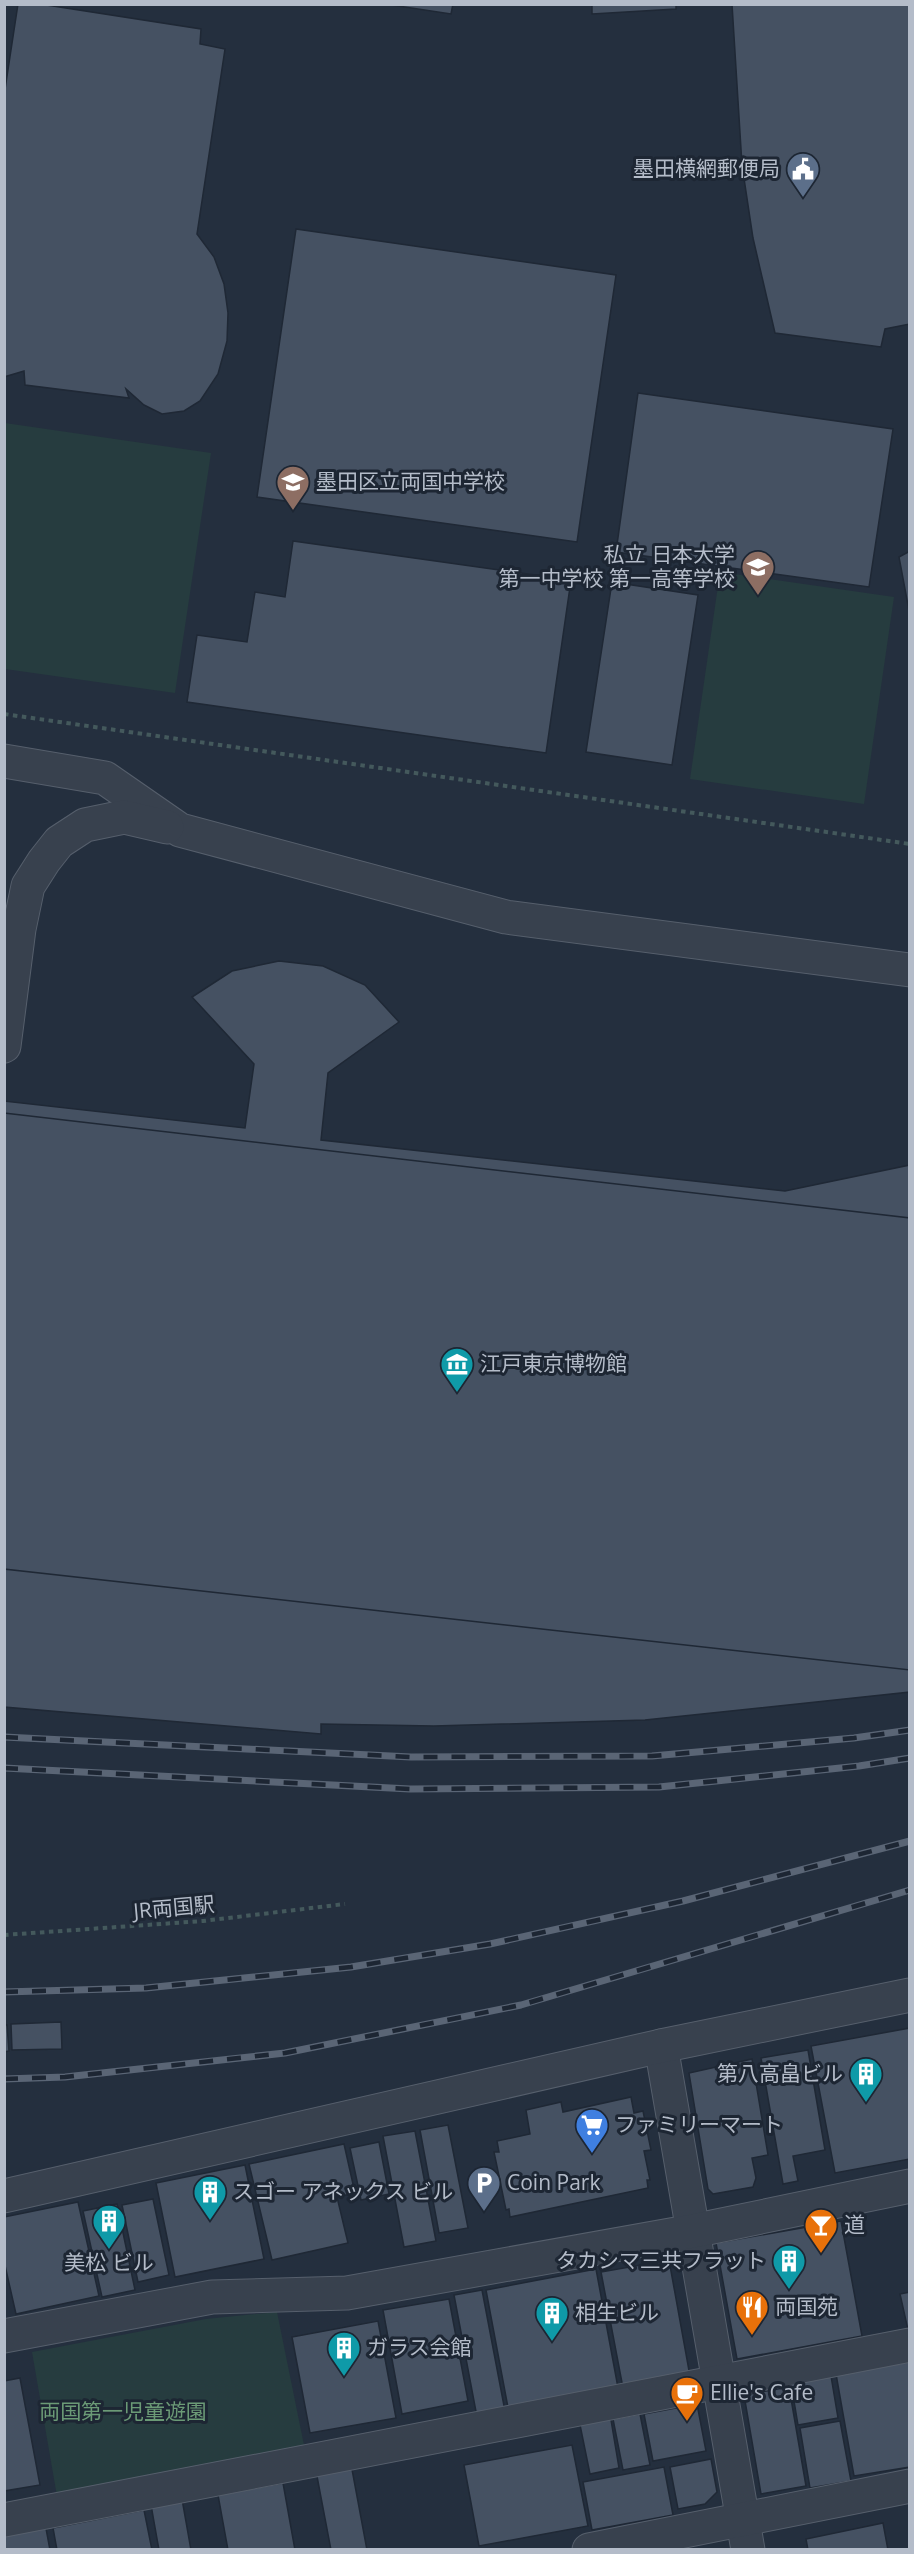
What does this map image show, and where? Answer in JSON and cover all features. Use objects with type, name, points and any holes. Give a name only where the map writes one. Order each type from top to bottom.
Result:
[{"type":"street","points":[[4,761],[105,778],[180,830]]},
{"type":"street","points":[[4,1046],[19,929],[28,886],[59,842],[85,825],[124,817],[506,917],[909,970]]},
{"type":"street","points":[[4,2196],[661,2046],[909,1995]]},
{"type":"street","points":[[661,2046],[745,2535]]},
{"type":"street","points":[[4,2336],[212,2297],[347,2293],[693,2231],[909,2186]]},
{"type":"street","points":[[4,2520],[909,2344]]},
{"type":"street","points":[[589,2550],[745,2535],[909,2487]]},
{"type":"path","points":[[4,714],[909,844]]},
{"type":"path","name":"JR両国駅","points":[[4,1935],[203,1921],[345,1904]]},
{"type":"green space","points":[[5,423],[211,453],[175,693],[5,669]]},
{"type":"green space","points":[[720,572],[894,597],[864,804],[690,779]]},
{"type":"green space","name":"両国第一児童遊園","points":[[277,2312],[306,2455],[58,2502],[32,2352],[206,2319]]},
{"type":"building","points":[[18,4],[40,4],[201,29],[200,44],[225,49],[197,234],[214,257],[224,284],[228,313],[227,341],[218,374],[200,401],[184,411],[162,414],[144,405],[126,389],[129,398],[25,385],[24,371],[4,377],[4,96]]},
{"type":"building","points":[[385,4],[453,4],[451,14]]},
{"type":"building","points":[[592,4],[676,4],[676,9],[592,14]]},
{"type":"building","points":[[732,4],[910,4],[910,324],[885,329],[881,347],[775,333],[753,238],[742,165]]},
{"type":"building","points":[[296,229],[616,275],[577,542],[257,497]]},
{"type":"building","points":[[638,393],[893,429],[869,587],[616,552]]},
{"type":"building","points":[[293,541],[571,580],[546,753],[187,702],[197,635],[247,642],[255,592],[285,597]]},
{"type":"building","points":[[910,551],[910,616],[899,557]]},
{"type":"building","points":[[612,582],[698,595],[672,765],[586,752]]},
{"type":"building","name":"江戸東京博物館","points":[[279,961],[323,966],[365,985],[399,1022],[328,1073],[321,1140],[785,1191],[910,1165],[910,1692],[645,1720],[434,1726],[321,1724],[321,1734],[4,1707],[4,1101],[245,1128],[254,1064],[192,997],[232,971]]},
{"type":"building","name":"江戸東京博物館","points":[[4,1113],[910,1218],[910,1670],[4,1569]]},
{"type":"building","points":[[61,2022],[62,2049],[12,2050],[11,2024]]},
{"type":"building","points":[[4,2025],[7,2025],[9,2051],[4,2052]]},
{"type":"building","name":"第八高畠ビル","points":[[910,2028],[910,2159],[835,2173],[811,2046]]},
{"type":"building","points":[[808,2050],[825,2150],[793,2156],[798,2181],[783,2184],[761,2058]]},
{"type":"building","points":[[752,2059],[768,2155],[752,2158],[756,2178],[753,2187],[713,2194],[708,2189],[689,2073]]},
{"type":"building","points":[[631,2097],[634,2113],[643,2111],[651,2150],[644,2151],[650,2180],[647,2180],[648,2188],[510,2217],[509,2209],[506,2210],[494,2152],[499,2152],[497,2141],[530,2134],[526,2110],[561,2102],[563,2112]]},
{"type":"building","points":[[448,2125],[468,2228],[439,2233],[420,2130]]},
{"type":"building","points":[[415,2131],[436,2241],[404,2247],[383,2136]]},
{"type":"building","points":[[379,2142],[389,2194],[361,2200],[350,2148]]},
{"type":"building","points":[[344,2144],[355,2193],[337,2197],[348,2243],[272,2260],[249,2164]]},
{"type":"building","name":"スゴー アネックス ビル","points":[[245,2165],[264,2259],[175,2277],[156,2183]]},
{"type":"building","points":[[153,2199],[169,2275],[138,2282],[122,2205]]},
{"type":"building","points":[[78,2202],[99,2296],[16,2314],[4,2261],[4,2217]]},
{"type":"building","name":"美松 ビル","points":[[117,2204],[135,2290],[102,2297],[83,2211]]},
{"type":"building","name":"タカシマ三共フラット","points":[[841,2221],[862,2336],[737,2359],[716,2243]]},
{"type":"building","points":[[669,2260],[690,2376],[623,2388],[601,2272]]},
{"type":"building","name":"相生ビル","points":[[596,2269],[619,2393],[509,2413],[486,2290]]},
{"type":"building","points":[[482,2290],[505,2411],[477,2417],[454,2295]]},
{"type":"building","points":[[910,2292],[910,2330],[908,2330],[900,2294]]},
{"type":"building","points":[[449,2299],[468,2401],[402,2414],[383,2310]]},
{"type":"building","name":"ガラス会館","points":[[378,2321],[396,2418],[310,2433],[292,2337]]},
{"type":"building","points":[[909,2362],[910,2467],[854,2476],[836,2374]]},
{"type":"building","points":[[831,2376],[838,2418],[798,2425],[791,2383]]},
{"type":"building","points":[[20,2378],[40,2485],[4,2491],[4,2381]]},
{"type":"building","points":[[789,2387],[806,2486],[761,2494],[744,2395]]},
{"type":"building","points":[[697,2404],[706,2451],[653,2461],[644,2414]]},
{"type":"building","points":[[610,2414],[619,2468],[590,2474],[579,2420]]},
{"type":"building","points":[[640,2414],[650,2465],[623,2470],[613,2419]]},
{"type":"building","points":[[840,2421],[851,2481],[810,2488],[800,2428]]},
{"type":"building","points":[[572,2445],[588,2526],[479,2546],[464,2465]]},
{"type":"building","points":[[711,2459],[717,2492],[705,2504],[678,2509],[670,2467]]},
{"type":"building","points":[[351,2464],[367,2550],[331,2550],[316,2471]]},
{"type":"building","points":[[664,2467],[673,2515],[592,2530],[583,2482]]},
{"type":"building","points":[[283,2483],[295,2550],[228,2550],[218,2495]]},
{"type":"building","points":[[182,2499],[191,2550],[159,2550],[151,2505]]},
{"type":"building","points":[[144,2510],[152,2550],[57,2550],[53,2528]]},
{"type":"building","points":[[45,2523],[50,2550],[4,2550],[4,2530]]},
{"type":"building","points":[[883,2523],[888,2550],[808,2550],[806,2539]]},
{"type":"railway","points":[[4,1737],[411,1757],[652,1756],[854,1738],[910,1730]]},
{"type":"railway","points":[[4,1768],[410,1789],[659,1787],[859,1766],[910,1758]]},
{"type":"railway","points":[[4,1992],[146,1988],[351,1967],[490,1944],[683,1901],[910,1841]]},
{"type":"railway","points":[[4,2079],[65,2077],[285,2053],[521,2005],[910,1890]]},
{"type":"place","name":"墨田横網郵便局","points":[[803,198]]},
{"type":"place","name":"墨田区立両国中学校","points":[[293,511]]},
{"type":"place","name":"私立 日本大学 第一中学校 第一高等学校","points":[[758,596]]},
{"type":"place","name":"江戸東京博物館","points":[[457,1393]]},
{"type":"place","name":"第八高畠ビル","points":[[866,2103]]},
{"type":"place","name":"ファミリーマート","points":[[592,2154]]},
{"type":"place","name":"Coin Park","points":[[484,2212]]},
{"type":"place","name":"スゴー アネックス ビル","points":[[210,2221]]},
{"type":"place","name":"美松 ビル","points":[[109,2250]]},
{"type":"place","name":"道","points":[[821,2254]]},
{"type":"place","name":"タカシマ三共フラット","points":[[789,2290]]},
{"type":"place","name":"両国苑","points":[[752,2336]]},
{"type":"place","name":"相生ビル","points":[[552,2342]]},
{"type":"place","name":"ガラス会館","points":[[344,2377]]},
{"type":"place","name":"Ellie's Cafe","points":[[687,2422]]}]
